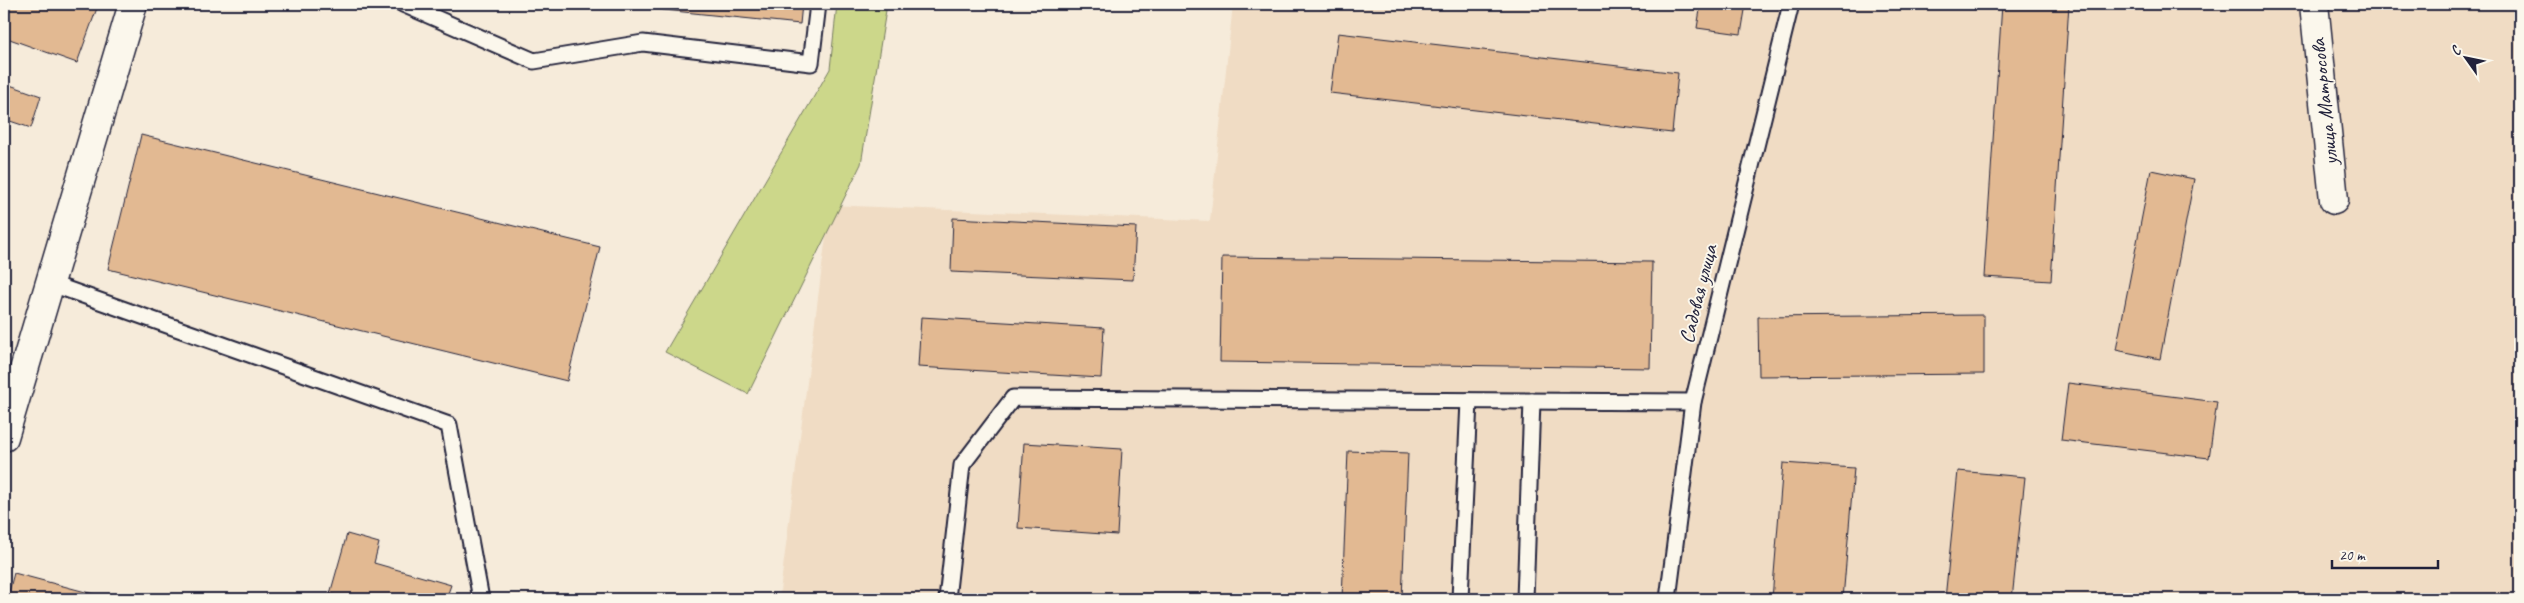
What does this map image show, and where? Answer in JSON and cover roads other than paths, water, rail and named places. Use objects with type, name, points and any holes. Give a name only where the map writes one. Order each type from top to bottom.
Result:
[{"type":"street","points":[[4,437],[133,4]]},
{"type":"street","name":"улица Матросова","points":[[2314,4],[2334,200]]},
{"type":"lane","points":[[403,4],[534,61],[643,43],[811,63],[818,4]]},
{"type":"lane","name":"Садовая улица","points":[[1668,599],[1693,402],[1791,4]]},
{"type":"lane","points":[[50,283],[449,425],[481,599]]},
{"type":"lane","points":[[947,599],[962,465],[1013,398],[1693,402]]},
{"type":"lane","points":[[1460,599],[1469,401]]},
{"type":"lane","points":[[1525,599],[1532,401]]}]
